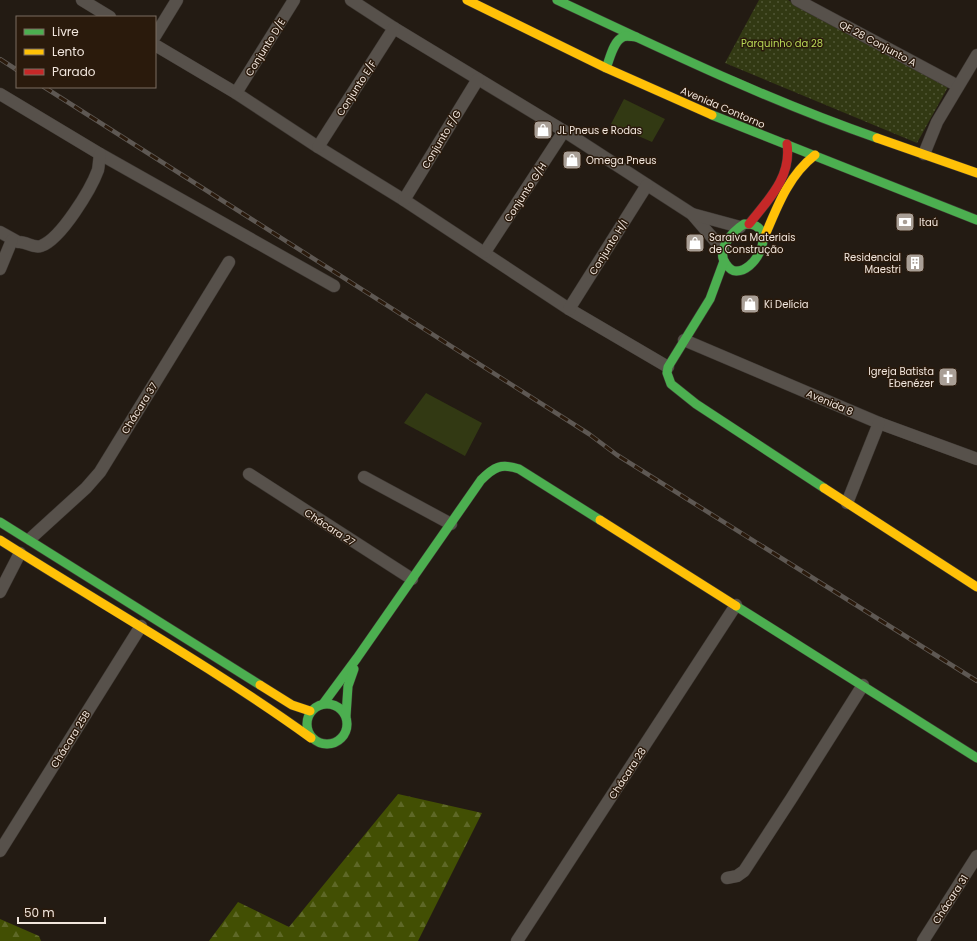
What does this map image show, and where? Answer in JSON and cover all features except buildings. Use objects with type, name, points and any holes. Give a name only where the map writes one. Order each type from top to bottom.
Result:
[{"type":"street","points":[[82,0],[108,16]]},
{"type":"street","points":[[156,34],[177,0]]},
{"type":"street","name":"Conjunto D/E","points":[[236,93],[294,0]]},
{"type":"street","points":[[351,0],[564,132],[692,214],[723,255],[730,268],[735,271],[742,271]]},
{"type":"street","name":"Avenida Contorno","points":[[467,0],[606,68],[726,121],[977,220]]},
{"type":"street","points":[[557,0],[735,83],[839,125],[977,173]]},
{"type":"street","name":"QE 28 Conjunto A","points":[[797,0],[958,86]]},
{"type":"street","name":"Conjunto E/F","points":[[318,147],[394,28]]},
{"type":"street","points":[[606,68],[616,42],[622,37],[636,37]]},
{"type":"street","points":[[156,46],[236,93],[318,147],[485,252],[570,309],[668,367]]},
{"type":"street","points":[[924,154],[937,122],[977,55]]},
{"type":"street","name":"Conjunto F/G","points":[[404,200],[478,79]]},
{"type":"street","points":[[0,94],[100,154],[334,286]]},
{"type":"street","name":"Conjunto G/H","points":[[485,252],[564,132]]},
{"type":"street","points":[[786,144],[789,152],[783,176],[778,187],[744,225],[730,238],[723,255],[710,299],[668,367],[668,378],[671,384],[686,397],[977,587]]},
{"type":"street","points":[[0,232],[12,240],[37,246],[42,246],[48,242],[66,224],[92,184],[98,168],[100,154]]},
{"type":"street","points":[[710,299],[742,271],[747,269],[758,256],[779,203],[797,170],[805,161],[815,155]]},
{"type":"street","name":"Conjunto H/I","points":[[570,309],[646,184]]},
{"type":"street","points":[[692,214],[744,225],[754,224],[761,229],[764,238]]},
{"type":"street","points":[[0,269],[12,240]]},
{"type":"street","name":"Chácara 37","points":[[30,539],[86,488],[100,472],[229,262]]},
{"type":"street","name":"Avenida 8","points":[[684,340],[879,423],[977,459]]},
{"type":"street","points":[[847,503],[879,423]]},
{"type":"street","points":[[311,738],[307,730],[306,720],[310,712],[323,704],[357,658],[481,480],[489,471],[498,466],[513,467],[736,605],[977,758]]},
{"type":"street","name":"Chácara 27","points":[[249,474],[412,579]]},
{"type":"street","points":[[364,477],[450,524]]},
{"type":"street","points":[[0,522],[30,539],[292,705],[310,712]]},
{"type":"street","points":[[0,540],[141,626],[279,714],[321,744],[333,744],[342,738],[348,728],[346,716],[348,686],[357,658]]},
{"type":"street","points":[[0,592],[20,553]]},
{"type":"street","name":"Chácara 28","points":[[517,941],[736,605]]},
{"type":"street","name":"Chácara 25B","points":[[0,851],[141,626]]},
{"type":"street","points":[[727,878],[737,876],[744,871],[792,799],[863,685]]},
{"type":"street","points":[[323,704],[337,706],[346,716]]},
{"type":"street","name":"Chácara 31","points":[[923,941],[977,856]]},
{"type":"green space","name":"Parquinho da 28","points":[[759,0],[788,0],[948,87],[917,143],[725,63]]},
{"type":"green space","points":[[624,99],[665,119],[652,142],[611,124]]},
{"type":"green space","points":[[426,393],[482,423],[465,456],[404,423]]},
{"type":"green space","points":[[398,794],[482,813],[418,941],[209,941],[238,902],[289,927]]},
{"type":"green space","points":[[0,919],[39,936],[41,941],[0,941]]},
{"type":"railway","points":[[0,59],[16,69]]},
{"type":"railway","points":[[46,88],[589,434],[617,455],[977,681]]},
{"type":"traffic: fast","points":[[557,0],[755,91],[877,138]]},
{"type":"traffic: fast","points":[[606,68],[614,46],[617,42],[626,36],[636,37]]},
{"type":"traffic: fast","points":[[712,115],[977,220]]},
{"type":"traffic: fast","points":[[744,224],[755,225],[761,231],[763,237],[762,245],[760,253],[749,266],[743,270],[735,271],[730,269],[723,259],[724,247],[735,231],[744,224]]},
{"type":"traffic: fast","points":[[724,261],[710,299],[668,367],[667,373],[671,384],[696,404],[824,488]]},
{"type":"traffic: fast","points":[[323,704],[357,658],[481,480],[494,469],[502,466],[519,469],[600,520]]},
{"type":"traffic: fast","points":[[0,522],[260,685]]},
{"type":"traffic: fast","points":[[736,606],[977,758]]},
{"type":"traffic: fast","points":[[346,716],[348,686],[354,669]]},
{"type":"traffic: fast","points":[[331,704],[338,707],[344,713],[347,724],[346,732],[338,741],[331,744],[323,744],[316,741],[308,732],[307,720],[310,713],[319,705],[331,704]]},
{"type":"traffic: slow","points":[[467,0],[606,68],[712,115]]},
{"type":"traffic: slow","points":[[877,138],[977,173]]},
{"type":"traffic: slow","points":[[764,238],[790,182],[797,172],[815,155]]},
{"type":"traffic: slow","points":[[824,488],[977,587]]},
{"type":"traffic: slow","points":[[600,520],[736,606]]},
{"type":"traffic: slow","points":[[0,540],[196,661],[311,738]]},
{"type":"traffic: slow","points":[[260,685],[292,705],[310,711]]},
{"type":"traffic: jam","points":[[749,224],[771,197],[782,177],[788,156],[787,144]]},
{"type":"place","name":"JL Pneus e Rodas","points":[[543,130]]},
{"type":"place","name":"Omega Pneus","points":[[572,160]]},
{"type":"place","name":"Itaú","points":[[905,222]]},
{"type":"place","name":"Saraiva Materiais de Construção","points":[[695,243]]},
{"type":"place","name":"Residencial Maestri","points":[[915,263]]},
{"type":"place","name":"Ki Delícia","points":[[750,304]]},
{"type":"place","name":"Igreja Batista Ebenézer","points":[[948,377]]}]
